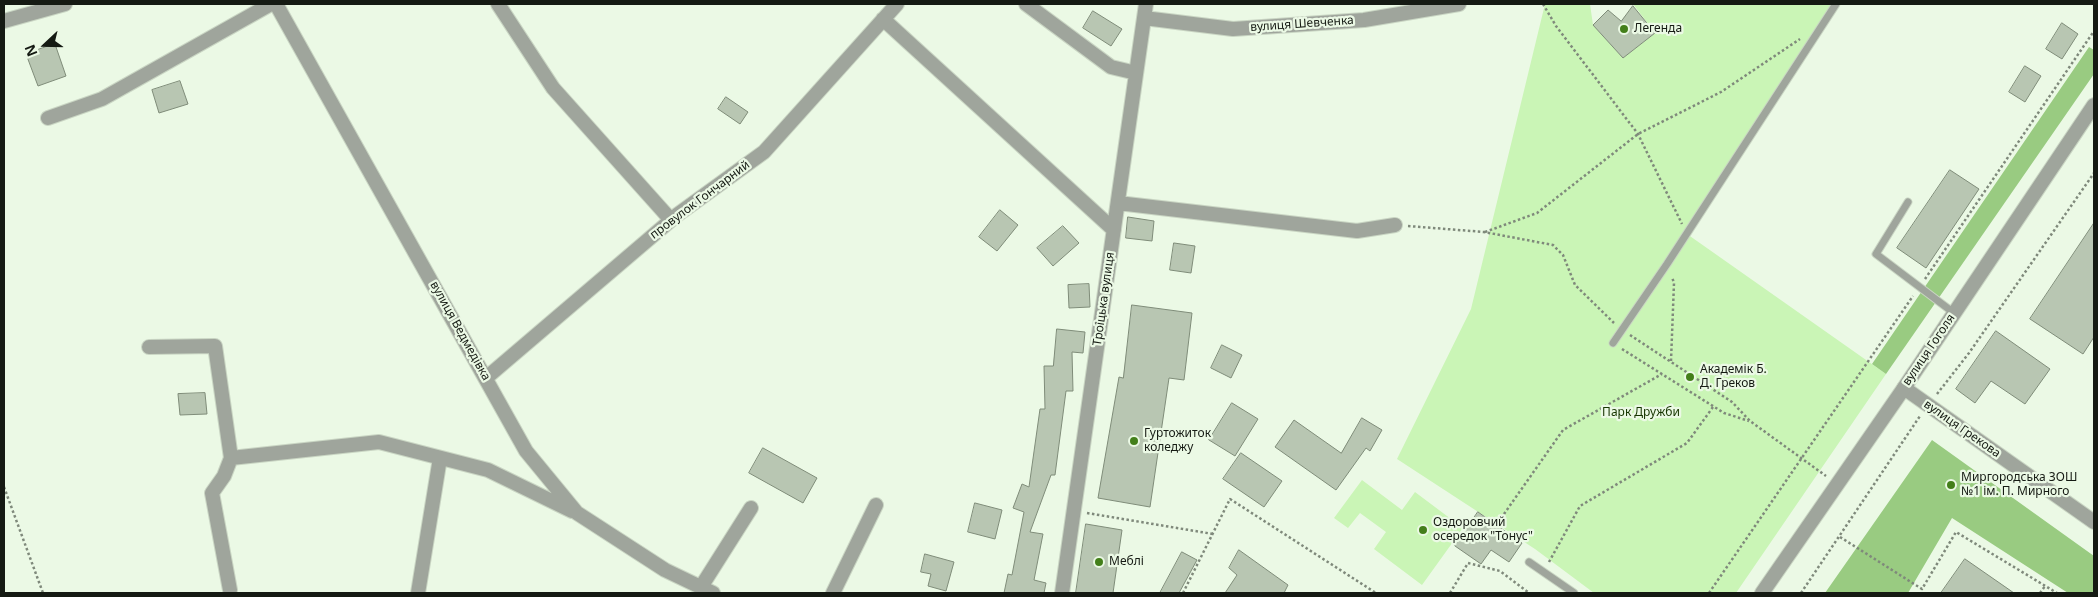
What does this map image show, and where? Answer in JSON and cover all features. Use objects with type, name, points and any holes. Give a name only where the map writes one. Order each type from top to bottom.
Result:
[{"type":"street","points":[[4,21],[65,4]]},
{"type":"street","points":[[48,118],[102,99],[271,4]]},
{"type":"street","name":"вулиця Ведмедівка","points":[[276,4],[526,451],[577,513],[665,570],[707,590]]},
{"type":"street","points":[[498,4],[553,88],[671,220]]},
{"type":"street","name":"провулок Гончарний","points":[[486,378],[671,220],[764,152],[897,4]]},
{"type":"street","points":[[1026,4],[1111,67],[1136,73]]},
{"type":"street","name":"Троїцька вулиця","points":[[1062,593],[1146,4]]},
{"type":"street","name":"вулиця Шевченка","points":[[1144,18],[1233,29],[1364,20],[1459,4]]},
{"type":"street","points":[[883,19],[1114,230]]},
{"type":"street","name":"вулиця Гоголя","points":[[1762,593],[1904,388],[2094,105]]},
{"type":"street","points":[[1118,203],[1357,231],[1395,225]]},
{"type":"street","points":[[149,347],[215,346],[231,458],[224,476],[212,493],[230,590]]},
{"type":"street","name":"вулиця Грекова","points":[[1904,388],[2094,522]]},
{"type":"street","points":[[231,458],[379,442],[488,470],[577,513]]},
{"type":"street","points":[[418,593],[440,458]]},
{"type":"street","points":[[833,593],[876,505]]},
{"type":"street","points":[[707,590],[751,508]]},
{"type":"lane","points":[[1613,343],[1620,330],[1668,264],[1836,4]]},
{"type":"lane","points":[[1908,202],[1876,254],[1954,313]]},
{"type":"lane","points":[[1529,562],[1574,593]]},
{"type":"path","points":[[1543,4],[1556,26],[1638,134],[1687,234]]},
{"type":"path","points":[[1709,593],[2094,31]]},
{"type":"path","points":[[1484,232],[1537,213],[1638,134],[1721,92],[1800,39]]},
{"type":"path","points":[[1801,593],[1928,405],[1974,345],[2094,173]]},
{"type":"path","points":[[1395,225],[1484,232],[1553,245],[1563,255],[1575,284],[1620,330],[1671,361],[1732,402],[1750,421],[1838,484]]},
{"type":"path","points":[[1668,264],[1674,283],[1671,361]]},
{"type":"path","points":[[1613,343],[1724,414],[1750,421]]},
{"type":"path","points":[[1504,514],[1563,430],[1662,374]]},
{"type":"path","points":[[1543,572],[1580,506],[1687,444],[1713,407]]},
{"type":"path","points":[[4,487],[43,593]]},
{"type":"path","points":[[1183,593],[1230,499],[1376,593]]},
{"type":"path","points":[[1087,513],[1212,534]]},
{"type":"path","points":[[1840,537],[1922,589],[1956,532],[2057,593]]},
{"type":"path","points":[[1450,593],[1468,563],[1500,571],[1529,593]]},
{"type":"path","points":[[2040,593],[2045,586]]},
{"type":"green space","name":"Парк Дружби","points":[[1545,4],[1590,4],[1593,25],[1623,58],[1655,33],[1633,4],[1834,4],[1687,234],[1886,374],[1736,593],[1594,593],[1535,549],[1397,459],[1471,309]]},
{"type":"green space","points":[[2089,47],[2094,50],[2094,74],[1886,374],[1872,364]]},
{"type":"green space","name":"Миргородська ЗОШ №1 ім. П. Мирного","points":[[1932,440],[2094,556],[2094,593],[2068,593],[1952,518],[1908,593],[1825,593]]},
{"type":"green space","name":"Оздоровчий осередок \"Тонус\"","points":[[1362,480],[1402,510],[1415,492],[1463,528],[1422,585],[1374,549],[1386,532],[1360,513],[1348,528],[1334,518]]},
{"type":"building","name":"Легенда","points":[[1633,6],[1655,33],[1623,58],[1593,25],[1608,10],[1621,21]]},
{"type":"building","points":[[1093,11],[1122,29],[1111,46],[1083,28]]},
{"type":"building","points":[[2062,23],[2078,34],[2062,59],[2046,49]]},
{"type":"building","points":[[55,44],[66,76],[38,86],[26,54]]},
{"type":"building","points":[[2025,66],[2041,76],[2025,102],[2009,92]]},
{"type":"building","points":[[180,81],[188,104],[159,113],[152,90]]},
{"type":"building","points":[[726,97],[748,112],[740,124],[718,109]]},
{"type":"building","points":[[1950,170],[1979,189],[1926,268],[1897,248]]},
{"type":"building","points":[[1000,210],[1018,225],[997,251],[979,237]]},
{"type":"building","points":[[1128,217],[1154,221],[1152,241],[1126,238]]},
{"type":"building","points":[[2094,223],[2094,337],[2083,354],[2030,319]]},
{"type":"building","points":[[1063,226],[1079,243],[1053,266],[1037,248]]},
{"type":"building","points":[[1174,243],[1195,246],[1191,273],[1170,270]]},
{"type":"building","points":[[1089,284],[1090,307],[1069,308],[1068,285]]},
{"type":"building","points":[[1132,305],[1192,313],[1184,380],[1169,378],[1150,507],[1098,498],[1119,377],[1123,378]]},
{"type":"building","points":[[1057,329],[1085,332],[1083,353],[1072,352],[1073,391],[1066,391],[1055,475],[1051,475],[1030,532],[1043,534],[1034,580],[1046,583],[1044,593],[1004,593],[1008,574],[1012,575],[1024,512],[1013,508],[1022,484],[1029,487],[1040,409],[1045,409],[1044,366],[1053,366]]},
{"type":"building","points":[[1996,331],[2050,369],[2025,404],[1991,381],[1975,403],[1956,389]]},
{"type":"building","points":[[1222,345],[1242,355],[1231,378],[1211,368]]},
{"type":"building","points":[[205,393],[207,414],[180,415],[178,394]]},
{"type":"building","points":[[1232,403],[1258,419],[1235,456],[1209,440]]},
{"type":"building","points":[[1362,418],[1382,430],[1370,451],[1366,448],[1336,490],[1275,447],[1294,420],[1341,453]]},
{"type":"building","points":[[763,448],[817,478],[803,503],[749,473]]},
{"type":"building","points":[[1241,453],[1282,481],[1264,507],[1223,479]]},
{"type":"building","points":[[975,503],[1002,510],[995,539],[968,532]]},
{"type":"building","points":[[1478,512],[1522,543],[1509,562],[1491,550],[1481,564],[1455,546]]},
{"type":"building","name":"Меблі","points":[[1086,524],[1122,530],[1113,593],[1076,593]]},
{"type":"building","points":[[1239,550],[1288,585],[1284,593],[1225,593],[1237,575],[1229,568]]},
{"type":"building","points":[[1182,552],[1197,560],[1179,593],[1160,593]]},
{"type":"building","points":[[925,554],[954,562],[946,591],[928,586],[931,574],[921,572]]},
{"type":"building","points":[[1965,559],[2014,593],[1941,593]]},
{"type":"place","name":"Легенда","points":[[1624,29]]},
{"type":"place","name":"Академік Б. Д. Греков","points":[[1690,377]]},
{"type":"place","name":"Гуртожиток коледжу","points":[[1134,441]]},
{"type":"place","name":"Миргородська ЗОШ №1 ім. П. Мирного","points":[[1951,485]]},
{"type":"place","name":"Оздоровчий осередок \"Тонус\"","points":[[1423,530]]},
{"type":"place","name":"Меблі","points":[[1099,562]]}]
